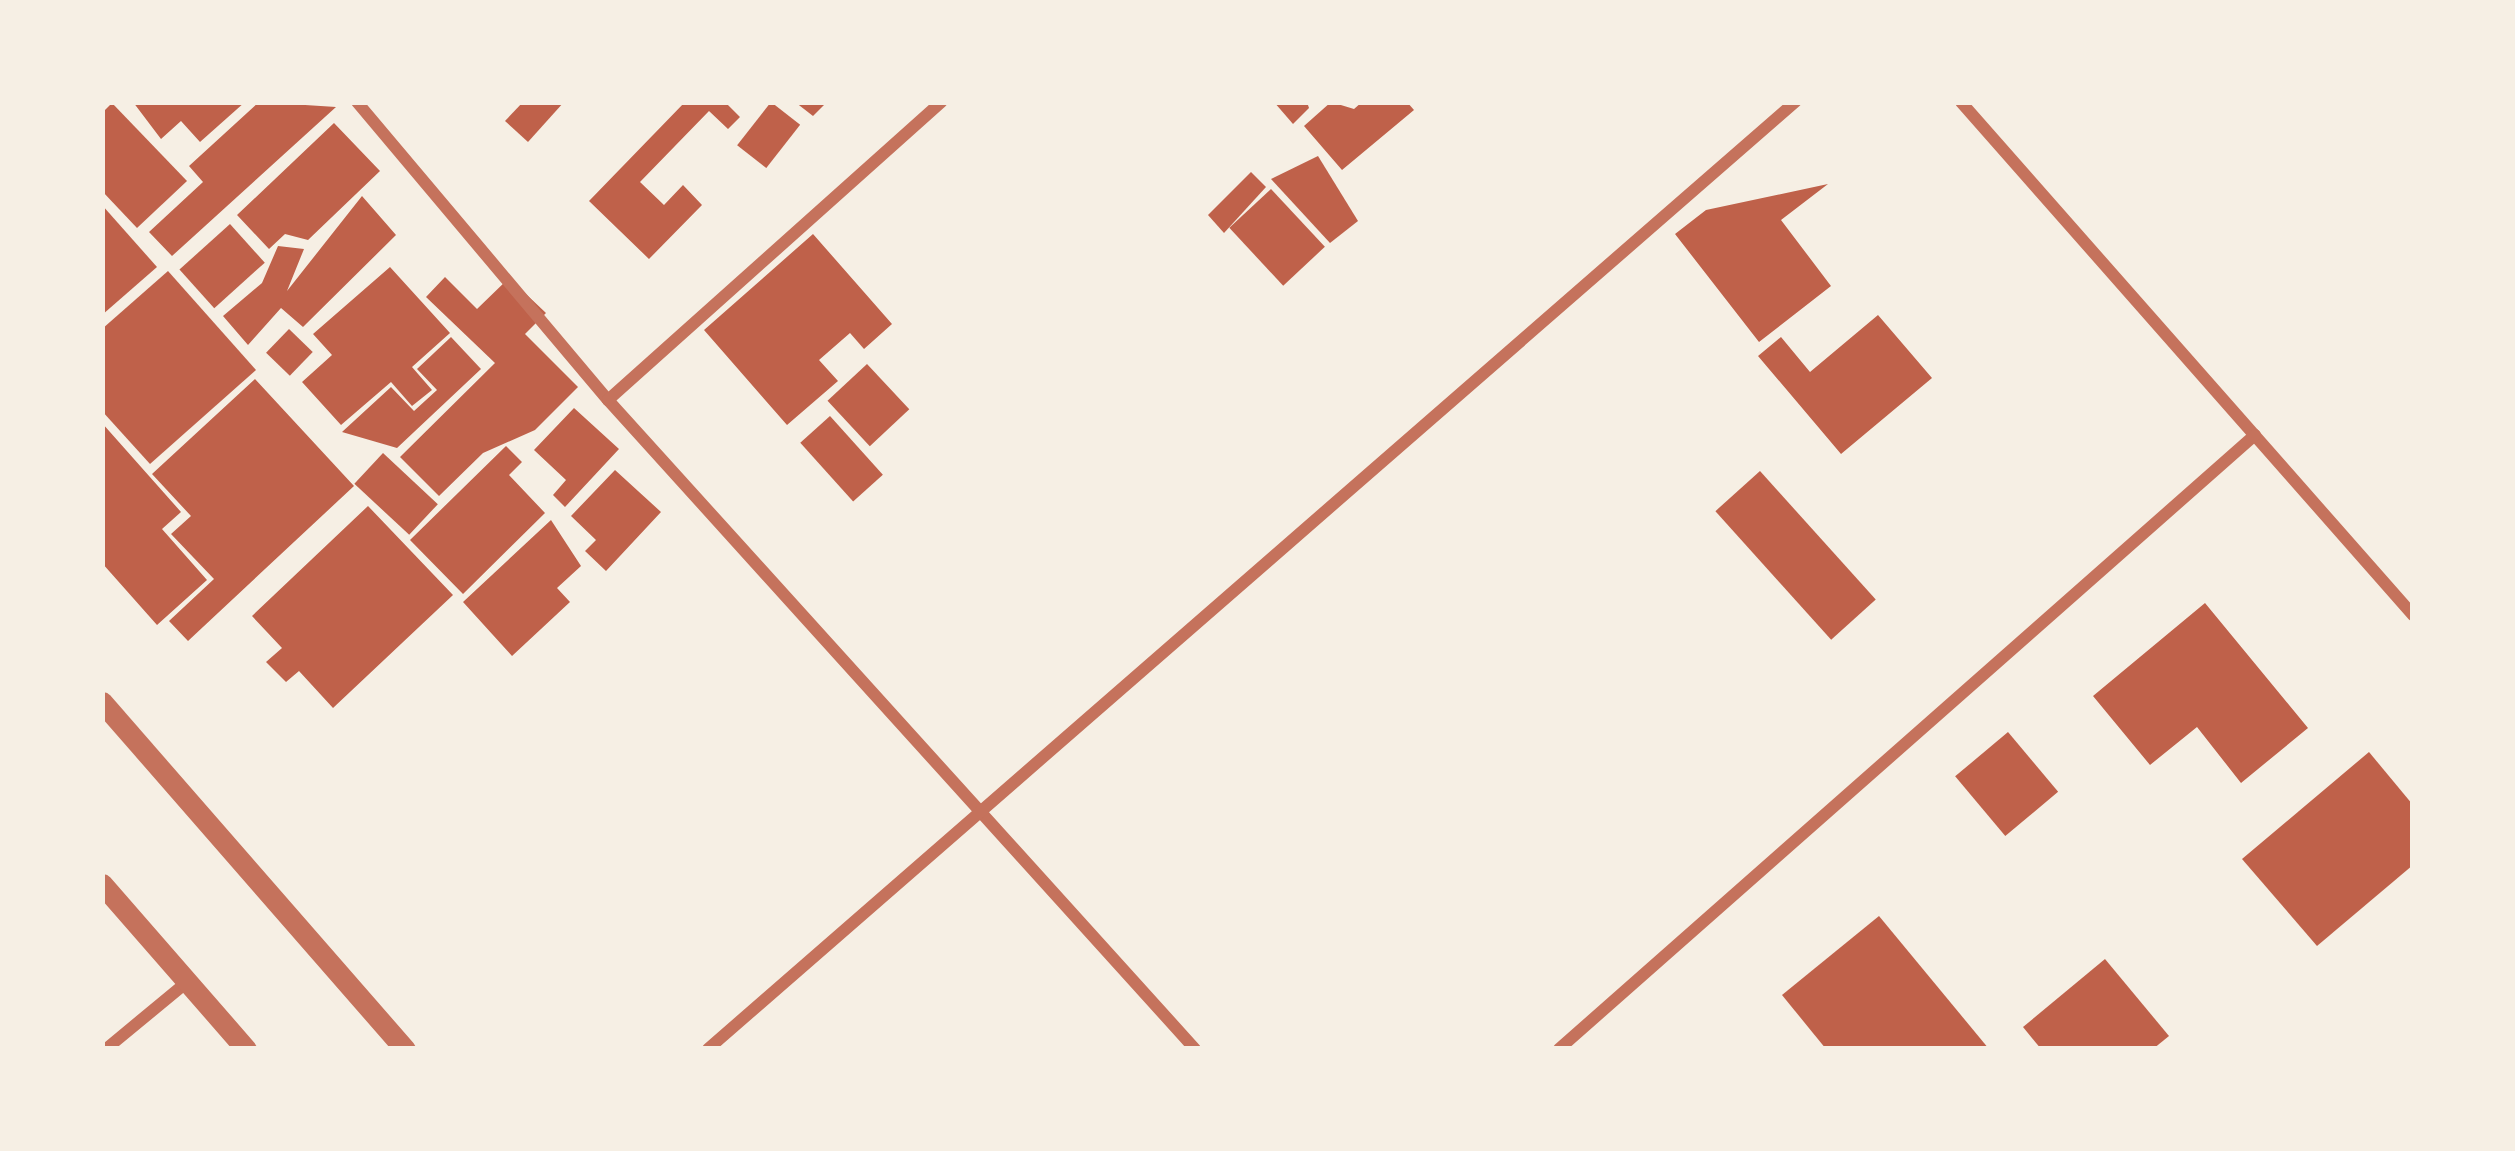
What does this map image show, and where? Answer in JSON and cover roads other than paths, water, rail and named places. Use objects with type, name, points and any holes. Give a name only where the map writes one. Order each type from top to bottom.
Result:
[{"type":"street","points":[[357,102],[608,400],[984,808],[1196,1049]]},
{"type":"street","points":[[608,400],[941,102]]},
{"type":"street","points":[[708,1049],[1795,102]]},
{"type":"street","points":[[1961,102],[2413,615]]},
{"type":"street","points":[[1559,1049],[2255,435]]},
{"type":"street","points":[[102,702],[405,1049]]},
{"type":"street","points":[[102,884],[246,1049]]},
{"type":"street","points":[[106,1049],[187,982]]}]
